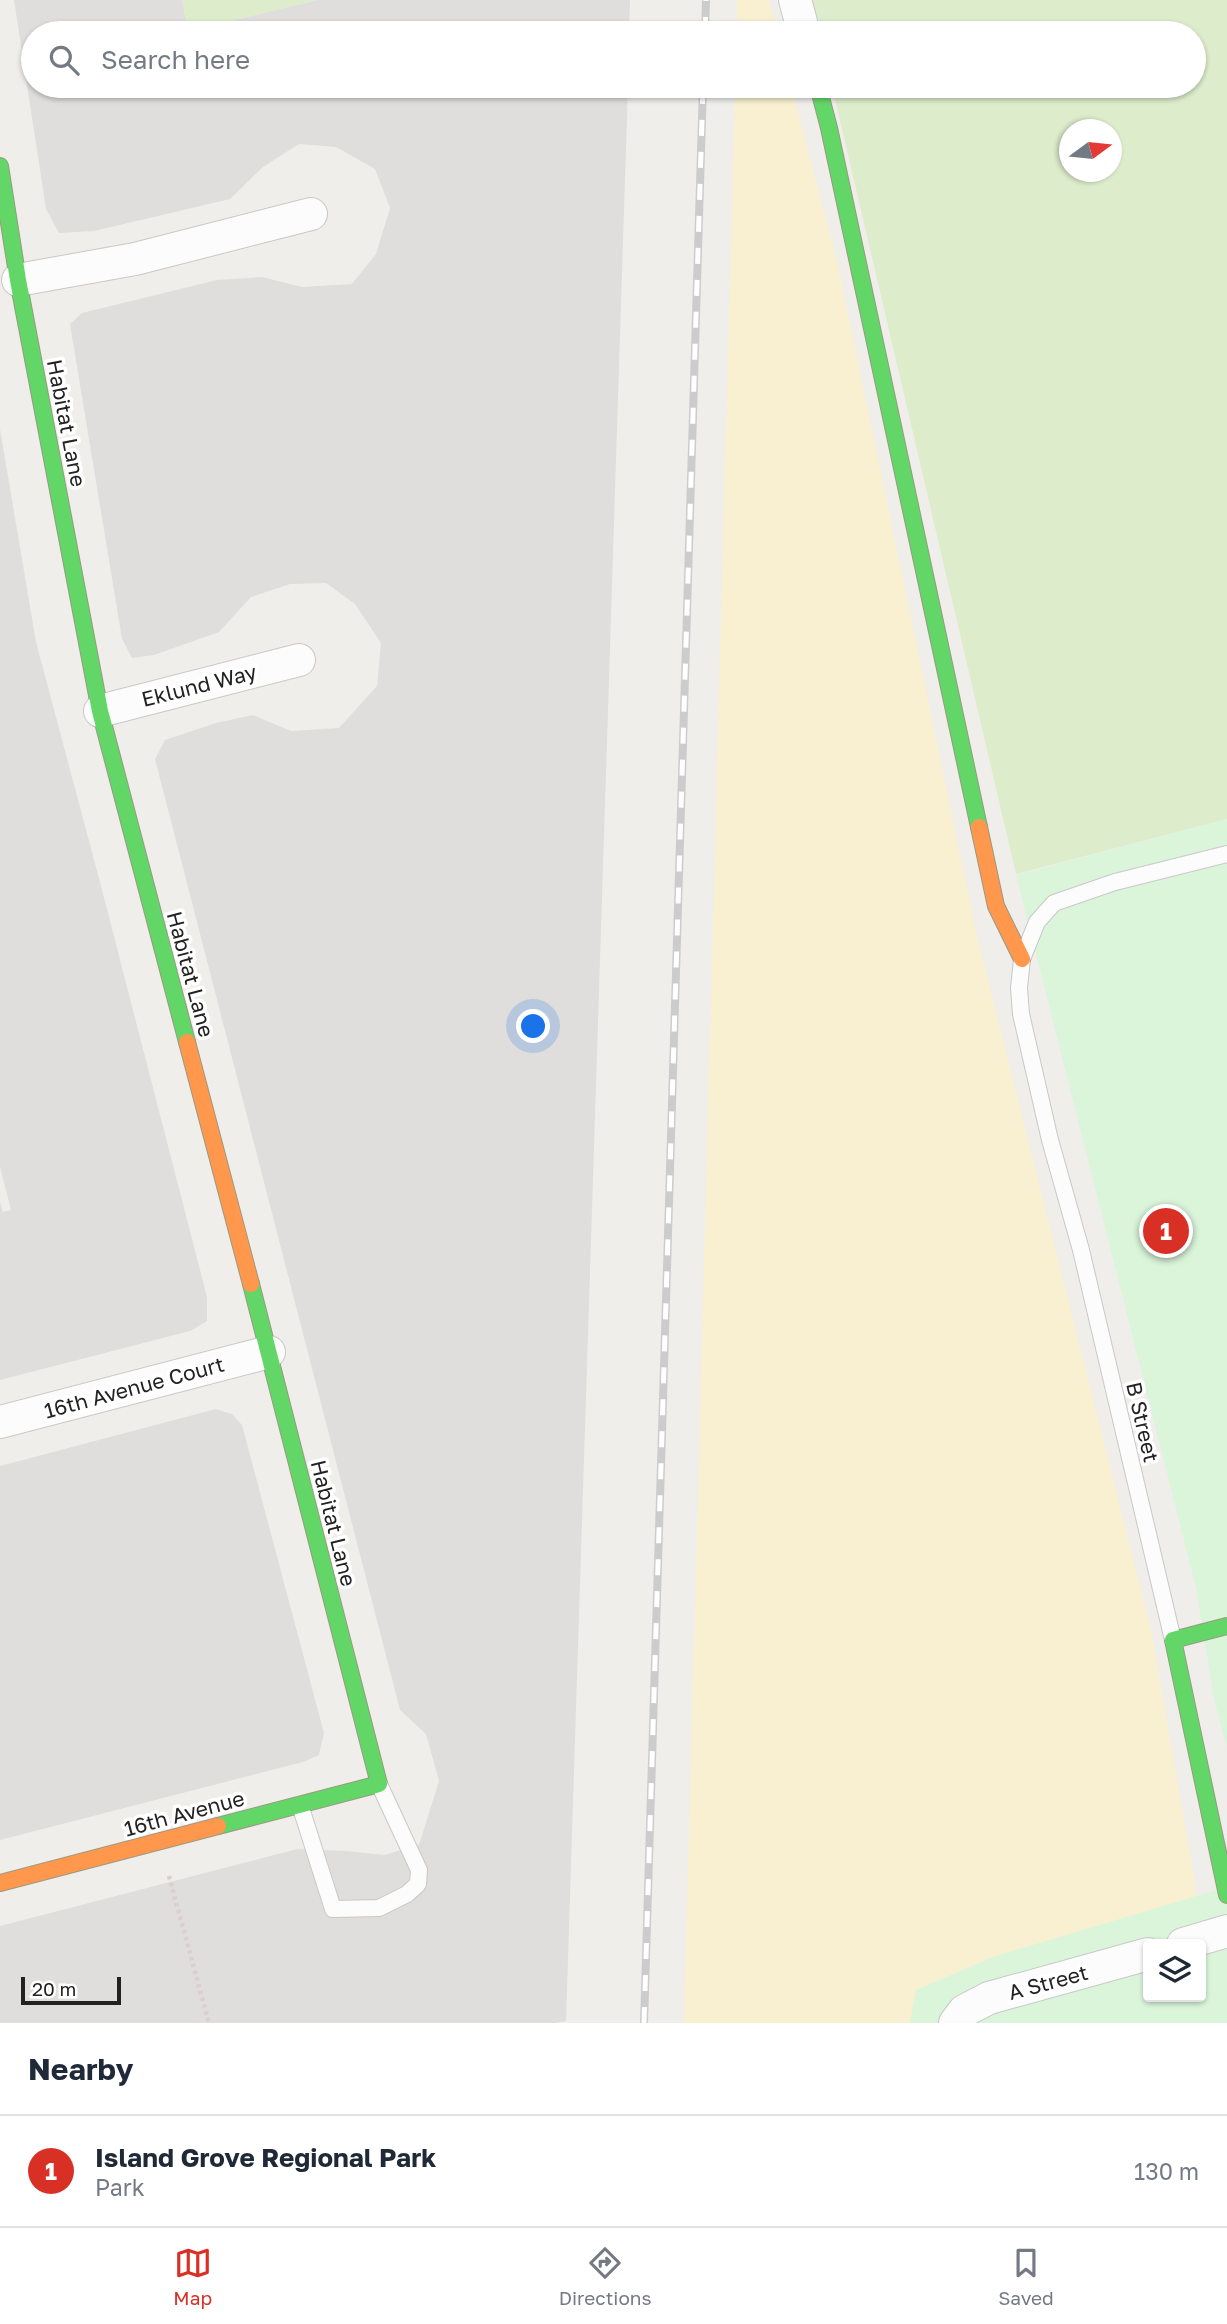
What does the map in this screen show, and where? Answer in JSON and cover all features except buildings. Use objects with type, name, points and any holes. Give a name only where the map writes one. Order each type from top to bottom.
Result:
[{"type":"street","points":[[795,0],[801,21]]},
{"type":"street","points":[[821,98],[996,906],[1022,959]]},
{"type":"street","name":"Habitat Lane","points":[[0,166],[18,280],[100,711],[269,1352],[379,1784]]},
{"type":"street","points":[[18,280],[135,259],[310,214]]},
{"type":"street","name":"Eklund Way","points":[[100,711],[299,660]]},
{"type":"street","name":"16th Avenue Court","points":[[0,1422],[269,1352]]},
{"type":"street","points":[[1173,1640],[1227,1626]]},
{"type":"street","name":"B Street","points":[[1173,1640],[1227,1895]]},
{"type":"street","name":"16th Avenue","points":[[0,1883],[379,1784]]},
{"type":"street","points":[[1200,1939],[1227,1931]]},
{"type":"street","name":"A Street","points":[[955,2023],[964,2011],[989,1998],[1143,1955]]},
{"type":"lane","name":"B Street","points":[[1173,1640],[1081,1250],[1050,1140],[1021,1014],[1018,988],[1022,959],[1037,922],[1054,903],[1115,881],[1227,854]]},
{"type":"lane","points":[[299,1805],[333,1909],[379,1908],[407,1894],[418,1884],[419,1870],[379,1784]]},
{"type":"path","points":[[169,1875],[209,2023]]},
{"type":"shaded area","points":[[14,0],[182,0],[186,21],[21,21],[21,46]]},
{"type":"shaded area","points":[[317,0],[630,0],[629,21],[230,21]]},
{"type":"shaded area","points":[[29,98],[628,98],[566,2021],[0,2023],[0,1926],[297,1849],[384,1855],[419,1845],[439,1781],[426,1734],[400,1710],[155,759],[165,740],[216,723],[253,715],[291,731],[339,728],[377,686],[381,643],[355,604],[326,583],[290,584],[251,597],[219,632],[154,655],[132,658],[122,639],[70,324],[82,313],[217,280],[262,277],[302,287],[352,284],[376,254],[390,208],[375,169],[336,147],[299,144],[263,167],[230,199],[94,231],[59,233],[46,209]]},
{"type":"shaded area","points":[[0,429],[36,642],[207,1297],[207,1321],[190,1331],[0,1380],[0,1202],[3,1212],[11,1210],[0,1167]]},
{"type":"shaded area","points":[[216,1409],[232,1414],[242,1425],[324,1733],[319,1755],[303,1762],[0,1840],[0,1466]]},
{"type":"green space","points":[[182,0],[317,0],[230,21],[186,21]]},
{"type":"green space","points":[[812,0],[1227,0],[1227,819],[1016,874],[835,98],[1206,98],[1206,21],[817,21]]},
{"type":"green space","points":[[1227,819],[1227,1749],[1214,1699],[1196,1588],[1016,875]]},
{"type":"green space","points":[[1227,1887],[1227,2023],[910,2023],[916,1990],[993,1957]]},
{"type":"sand","points":[[737,0],[769,0],[775,21],[737,21]]},
{"type":"sand","points":[[735,98],[794,98],[836,256],[977,936],[1152,1634],[1197,1896],[993,1957],[917,1990],[910,2023],[684,2023]]},
{"type":"railway","points":[[705,21],[706,0]]},
{"type":"railway","points":[[644,2023],[703,98]]},
{"type":"traffic: fast","points":[[821,98],[979,827]]},
{"type":"traffic: fast","points":[[0,166],[18,280],[100,711],[187,1042]]},
{"type":"traffic: fast","points":[[218,1826],[379,1784],[251,1284]]},
{"type":"traffic: fast","points":[[1227,1626],[1173,1640],[1227,1895]]},
{"type":"traffic: slow","points":[[979,827],[996,906],[1022,959]]},
{"type":"traffic: slow","points":[[187,1042],[251,1284]]},
{"type":"traffic: slow","points":[[0,1883],[218,1826]]},
{"type":"place","name":"Island Grove Regional Park","points":[[1166,1231]]}]
